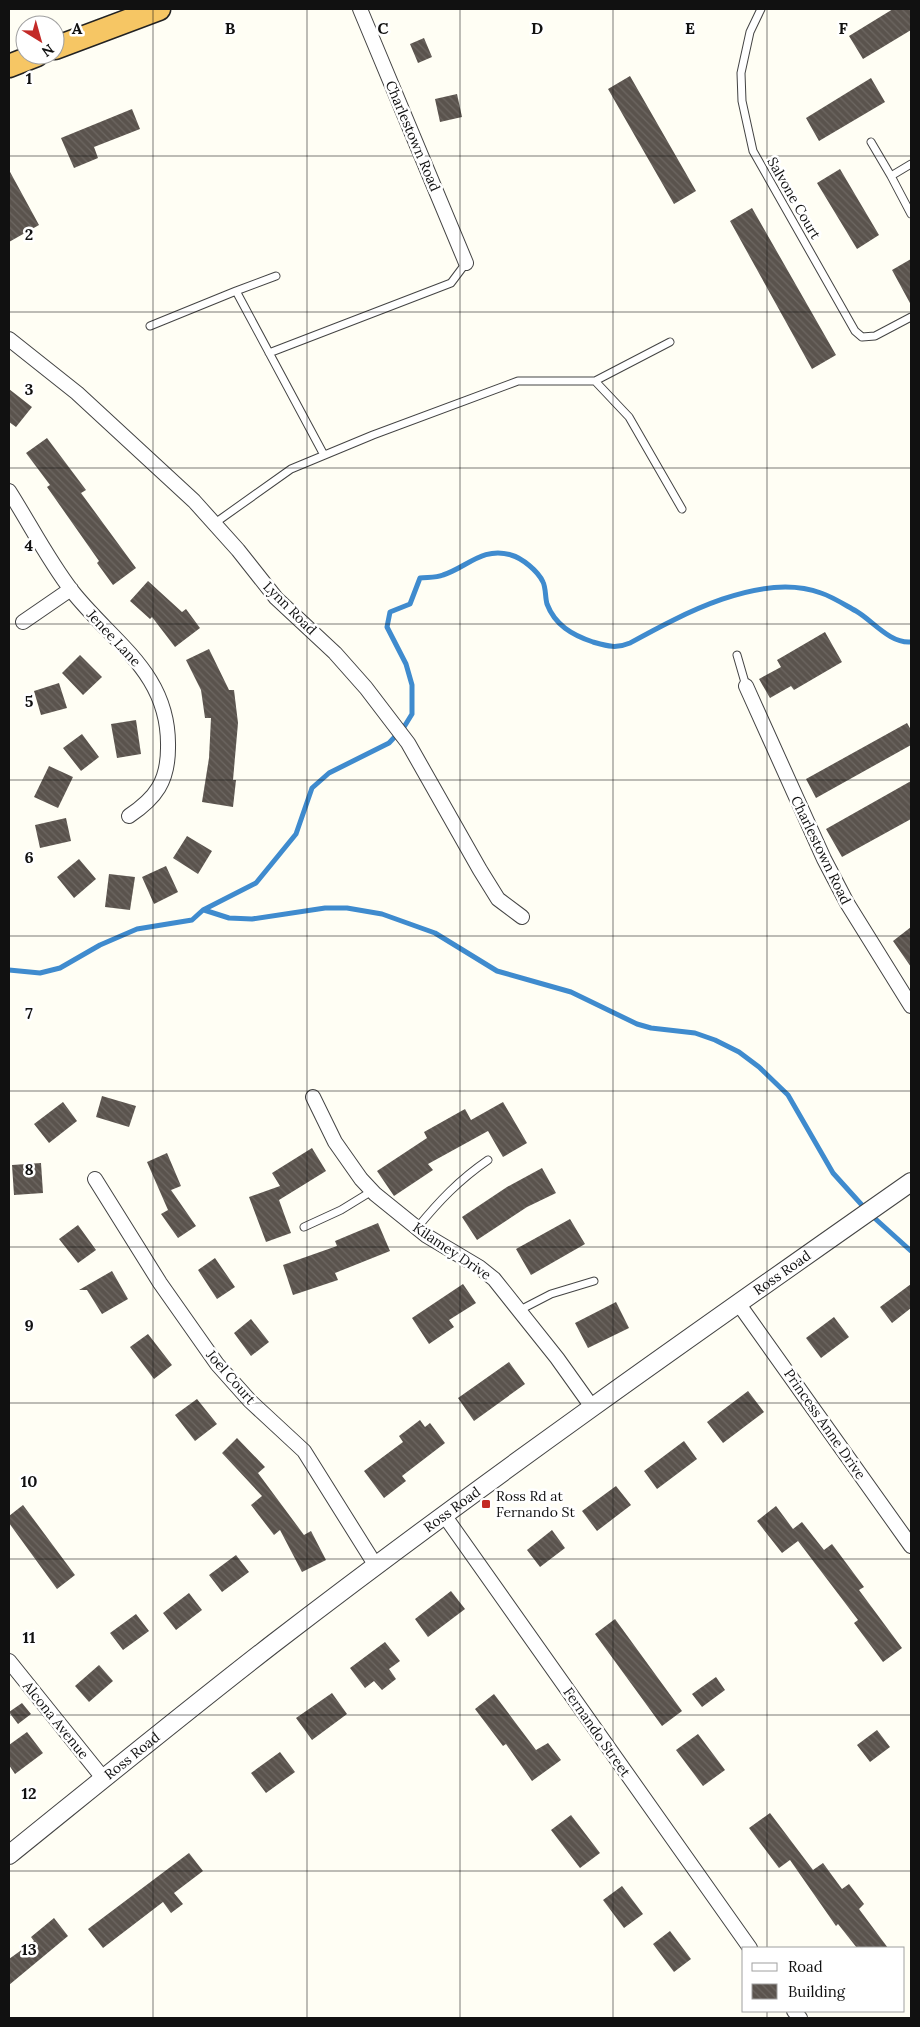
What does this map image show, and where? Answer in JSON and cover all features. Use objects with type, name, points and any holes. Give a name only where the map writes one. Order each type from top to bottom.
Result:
[{"type":"highway","points":[[65,44],[159,9]]},
{"type":"street","name":"Charlestown Road","points":[[360,9],[466,263]]},
{"type":"street","name":"Lynn Road","points":[[9,339],[77,393],[117,428],[215,523],[276,598],[335,653],[366,688],[408,743],[498,899],[522,917]]},
{"type":"street","name":"Jenee Lane","points":[[9,491],[71,589],[92,614],[134,655],[160,696],[166,715],[169,735],[165,778],[144,806],[129,816]]},
{"type":"street","points":[[23,622],[71,589]]},
{"type":"street","name":"Charlestown Road","points":[[746,686],[817,844],[846,903],[911,1006]]},
{"type":"street","name":"Kilamey Drive","points":[[313,1097],[335,1142],[352,1168],[372,1191],[417,1228],[494,1279],[520,1310],[592,1407]]},
{"type":"street","name":"Joel Court","points":[[96,1178],[160,1283],[217,1364],[239,1390],[304,1452],[376,1566]]},
{"type":"street","name":"Ross Road","points":[[9,1855],[103,1778],[444,1515],[592,1407],[911,1182]]},
{"type":"street","name":"Princess Anne Drive","points":[[738,1303],[911,1546]]},
{"type":"street","name":"Fernando Street","points":[[444,1515],[749,1947]]},
{"type":"street","name":"Alcona Avenue","points":[[9,1661],[103,1778]]},
{"type":"lane","name":"Salvone Court","points":[[761,9],[750,32],[741,73],[742,101],[753,151],[855,331],[862,337],[875,336],[911,316]]},
{"type":"lane","points":[[871,142],[911,214]]},
{"type":"lane","points":[[891,176],[911,164]]},
{"type":"lane","points":[[270,353],[451,283],[466,263]]},
{"type":"lane","points":[[150,326],[276,276]]},
{"type":"lane","points":[[236,291],[324,455]]},
{"type":"lane","points":[[215,523],[292,469],[324,455],[518,381],[595,381],[670,342]]},
{"type":"lane","points":[[595,381],[629,417],[682,509]]},
{"type":"lane","points":[[737,655],[746,686]]},
{"type":"lane","points":[[417,1228],[445,1194],[464,1177],[488,1160]]},
{"type":"lane","points":[[304,1227],[342,1210],[372,1191]]},
{"type":"lane","points":[[520,1310],[551,1294],[594,1281]]},
{"type":"building","points":[[893,9],[911,9],[911,30],[863,59],[849,36]]},
{"type":"building","points":[[424,38],[432,57],[418,63],[410,44]]},
{"type":"building","points":[[630,76],[696,191],[674,204],[608,89]]},
{"type":"building","points":[[871,78],[885,102],[819,141],[806,118]]},
{"type":"building","points":[[457,94],[462,117],[440,122],[435,99]]},
{"type":"building","points":[[132,109],[140,129],[94,147],[98,158],[74,168],[61,138]]},
{"type":"building","points":[[840,169],[879,235],[857,249],[817,183]]},
{"type":"building","points":[[9,170],[39,225],[9,242]]},
{"type":"building","points":[[752,208],[836,355],[812,369],[730,221]]},
{"type":"building","points":[[911,259],[911,305],[892,270]]},
{"type":"building","points":[[9,389],[32,407],[16,427],[9,422]]},
{"type":"building","points":[[47,438],[86,490],[81,493],[136,568],[113,585],[97,563],[99,561],[47,487],[50,485],[26,453]]},
{"type":"building","points":[[148,581],[182,612],[186,609],[200,628],[175,647],[152,617],[150,619],[130,601]]},
{"type":"building","points":[[825,632],[842,662],[794,690],[791,686],[770,698],[759,679],[781,667],[777,660]]},
{"type":"building","points":[[209,649],[229,690],[234,690],[238,723],[233,780],[236,780],[233,807],[202,802],[209,758],[211,718],[205,718],[201,690],[186,660]]},
{"type":"building","points":[[80,655],[102,677],[83,695],[62,673]]},
{"type":"building","points":[[59,683],[67,708],[41,715],[34,691]]},
{"type":"building","points":[[136,720],[141,754],[117,758],[111,724]]},
{"type":"building","points":[[907,723],[911,730],[911,745],[816,798],[806,779]]},
{"type":"building","points":[[82,734],[99,757],[81,771],[63,748]]},
{"type":"building","points":[[49,766],[73,777],[58,808],[34,797]]},
{"type":"building","points":[[911,781],[911,819],[842,857],[826,829]]},
{"type":"building","points":[[66,818],[71,841],[40,848],[35,825]]},
{"type":"building","points":[[187,836],[212,851],[198,874],[173,858]]},
{"type":"building","points":[[79,859],[96,879],[74,898],[57,877]]},
{"type":"building","points":[[166,866],[178,892],[154,904],[142,877]]},
{"type":"building","points":[[109,874],[135,877],[130,910],[105,907]]},
{"type":"building","points":[[911,927],[911,967],[893,941]]},
{"type":"building","points":[[102,1096],[136,1106],[129,1127],[96,1117]]},
{"type":"building","points":[[63,1102],[77,1121],[49,1143],[34,1124]]},
{"type":"building","points":[[503,1102],[527,1143],[503,1157],[488,1131],[428,1164],[433,1170],[394,1196],[377,1171],[427,1138],[424,1132],[465,1109],[471,1120]]},
{"type":"building","points":[[312,1148],[326,1171],[279,1200],[291,1233],[266,1242],[249,1197],[280,1186],[272,1173]]},
{"type":"building","points":[[167,1153],[181,1186],[171,1190],[196,1226],[178,1238],[161,1214],[168,1210],[147,1162]]},
{"type":"building","points":[[41,1163],[43,1193],[14,1195],[12,1165]]},
{"type":"building","points":[[542,1168],[556,1193],[527,1207],[477,1240],[462,1217],[507,1187]]},
{"type":"building","points":[[570,1219],[585,1244],[531,1275],[516,1249]]},
{"type":"building","points":[[378,1223],[390,1251],[335,1273],[338,1280],[293,1295],[283,1265],[337,1246],[335,1241]]},
{"type":"building","points":[[78,1225],[96,1250],[78,1263],[59,1239]]},
{"type":"building","points":[[215,1258],[235,1287],[217,1299],[198,1270]]},
{"type":"building","points":[[112,1271],[128,1299],[102,1314],[87,1290],[79,1290]]},
{"type":"building","points":[[463,1284],[476,1303],[449,1320],[454,1327],[429,1344],[412,1318]]},
{"type":"building","points":[[911,1284],[911,1308],[892,1323],[880,1307]]},
{"type":"building","points":[[616,1302],[629,1328],[588,1348],[575,1323]]},
{"type":"building","points":[[834,1317],[849,1337],[821,1358],[806,1338]]},
{"type":"building","points":[[251,1319],[269,1342],[251,1356],[234,1333]]},
{"type":"building","points":[[148,1334],[172,1365],[154,1379],[130,1347]]},
{"type":"building","points":[[509,1362],[525,1384],[474,1421],[458,1398]]},
{"type":"building","points":[[748,1391],[764,1412],[723,1443],[707,1422]]},
{"type":"building","points":[[197,1399],[217,1424],[195,1441],[175,1415]]},
{"type":"building","points":[[420,1420],[425,1427],[430,1423],[445,1443],[402,1476],[406,1481],[384,1498],[364,1471],[403,1442],[399,1436]]},
{"type":"building","points":[[237,1438],[265,1467],[258,1473],[304,1535],[311,1531],[326,1560],[302,1572],[280,1530],[274,1535],[251,1505],[262,1496],[222,1453]]},
{"type":"building","points":[[684,1441],[697,1459],[657,1489],[644,1471]]},
{"type":"building","points":[[616,1486],[631,1505],[597,1531],[582,1511]]},
{"type":"building","points":[[23,1505],[75,1575],[57,1589],[9,1523],[9,1516]]},
{"type":"building","points":[[776,1506],[793,1529],[802,1522],[824,1550],[832,1544],[864,1587],[859,1590],[902,1648],[883,1662],[854,1623],[858,1620],[798,1541],[782,1553],[757,1521]]},
{"type":"building","points":[[552,1530],[565,1548],[540,1567],[527,1550]]},
{"type":"building","points":[[236,1555],[249,1572],[222,1592],[209,1575]]},
{"type":"building","points":[[451,1591],[465,1609],[428,1637],[415,1619]]},
{"type":"building","points":[[189,1593],[202,1610],[176,1630],[163,1613]]},
{"type":"building","points":[[136,1614],[149,1631],[123,1650],[110,1633]]},
{"type":"building","points":[[615,1619],[682,1711],[662,1726],[595,1634]]},
{"type":"building","points":[[385,1642],[400,1661],[389,1669],[396,1679],[382,1690],[374,1681],[365,1688],[350,1668]]},
{"type":"building","points":[[99,1665],[113,1681],[89,1702],[75,1686]]},
{"type":"building","points":[[716,1677],[725,1690],[702,1707],[692,1694]]},
{"type":"building","points":[[332,1693],[347,1714],[312,1740],[296,1718]]},
{"type":"building","points":[[494,1694],[536,1750],[548,1743],[561,1760],[532,1781],[506,1744],[503,1746],[475,1709]]},
{"type":"building","points":[[22,1703],[31,1714],[18,1724],[9,1712]]},
{"type":"building","points":[[877,1730],[890,1747],[870,1762],[857,1745]]},
{"type":"building","points":[[27,1732],[43,1753],[15,1774],[9,1765],[9,1745]]},
{"type":"building","points":[[698,1734],[725,1770],[703,1786],[676,1750]]},
{"type":"building","points":[[280,1752],[295,1772],[266,1793],[251,1773]]},
{"type":"building","points":[[770,1813],[813,1870],[823,1863],[842,1889],[849,1884],[864,1904],[859,1909],[887,1947],[856,1947],[838,1924],[836,1926],[790,1860],[779,1868],[749,1828]]},
{"type":"building","points":[[571,1815],[600,1853],[580,1868],[551,1830]]},
{"type":"building","points":[[189,1853],[203,1871],[174,1893],[183,1904],[171,1913],[163,1902],[103,1948],[88,1929]]},
{"type":"building","points":[[622,1886],[643,1914],[624,1928],[603,1900]]},
{"type":"building","points":[[54,1918],[68,1936],[9,1985],[9,1959],[34,1941],[31,1937]]},
{"type":"building","points":[[670,1931],[691,1959],[674,1972],[653,1944]]},
{"type":"waterway","points":[[9,970],[40,973],[60,968],[100,945],[137,929],[192,920],[203,910],[256,883],[296,834],[312,788],[329,773],[389,743],[404,727],[412,714],[412,685],[406,664],[387,627],[390,612],[410,604],[420,578],[440,576],[492,553],[511,555],[520,559],[541,578],[550,611],[565,628],[578,636],[603,645],[620,646],[630,643],[673,620],[722,599],[773,588],[798,588],[821,593],[856,611],[896,639],[903,642],[911,642]]},
{"type":"waterway","points":[[204,910],[229,918],[252,919],[325,908],[347,908],[382,914],[435,933],[497,971],[571,992],[637,1024],[651,1028],[695,1033],[715,1040],[739,1052],[759,1067],[788,1095],[833,1173],[870,1214],[911,1251]]},
{"type":"place","name":"Ross Rd at Fernando St","points":[[486,1504]]}]
